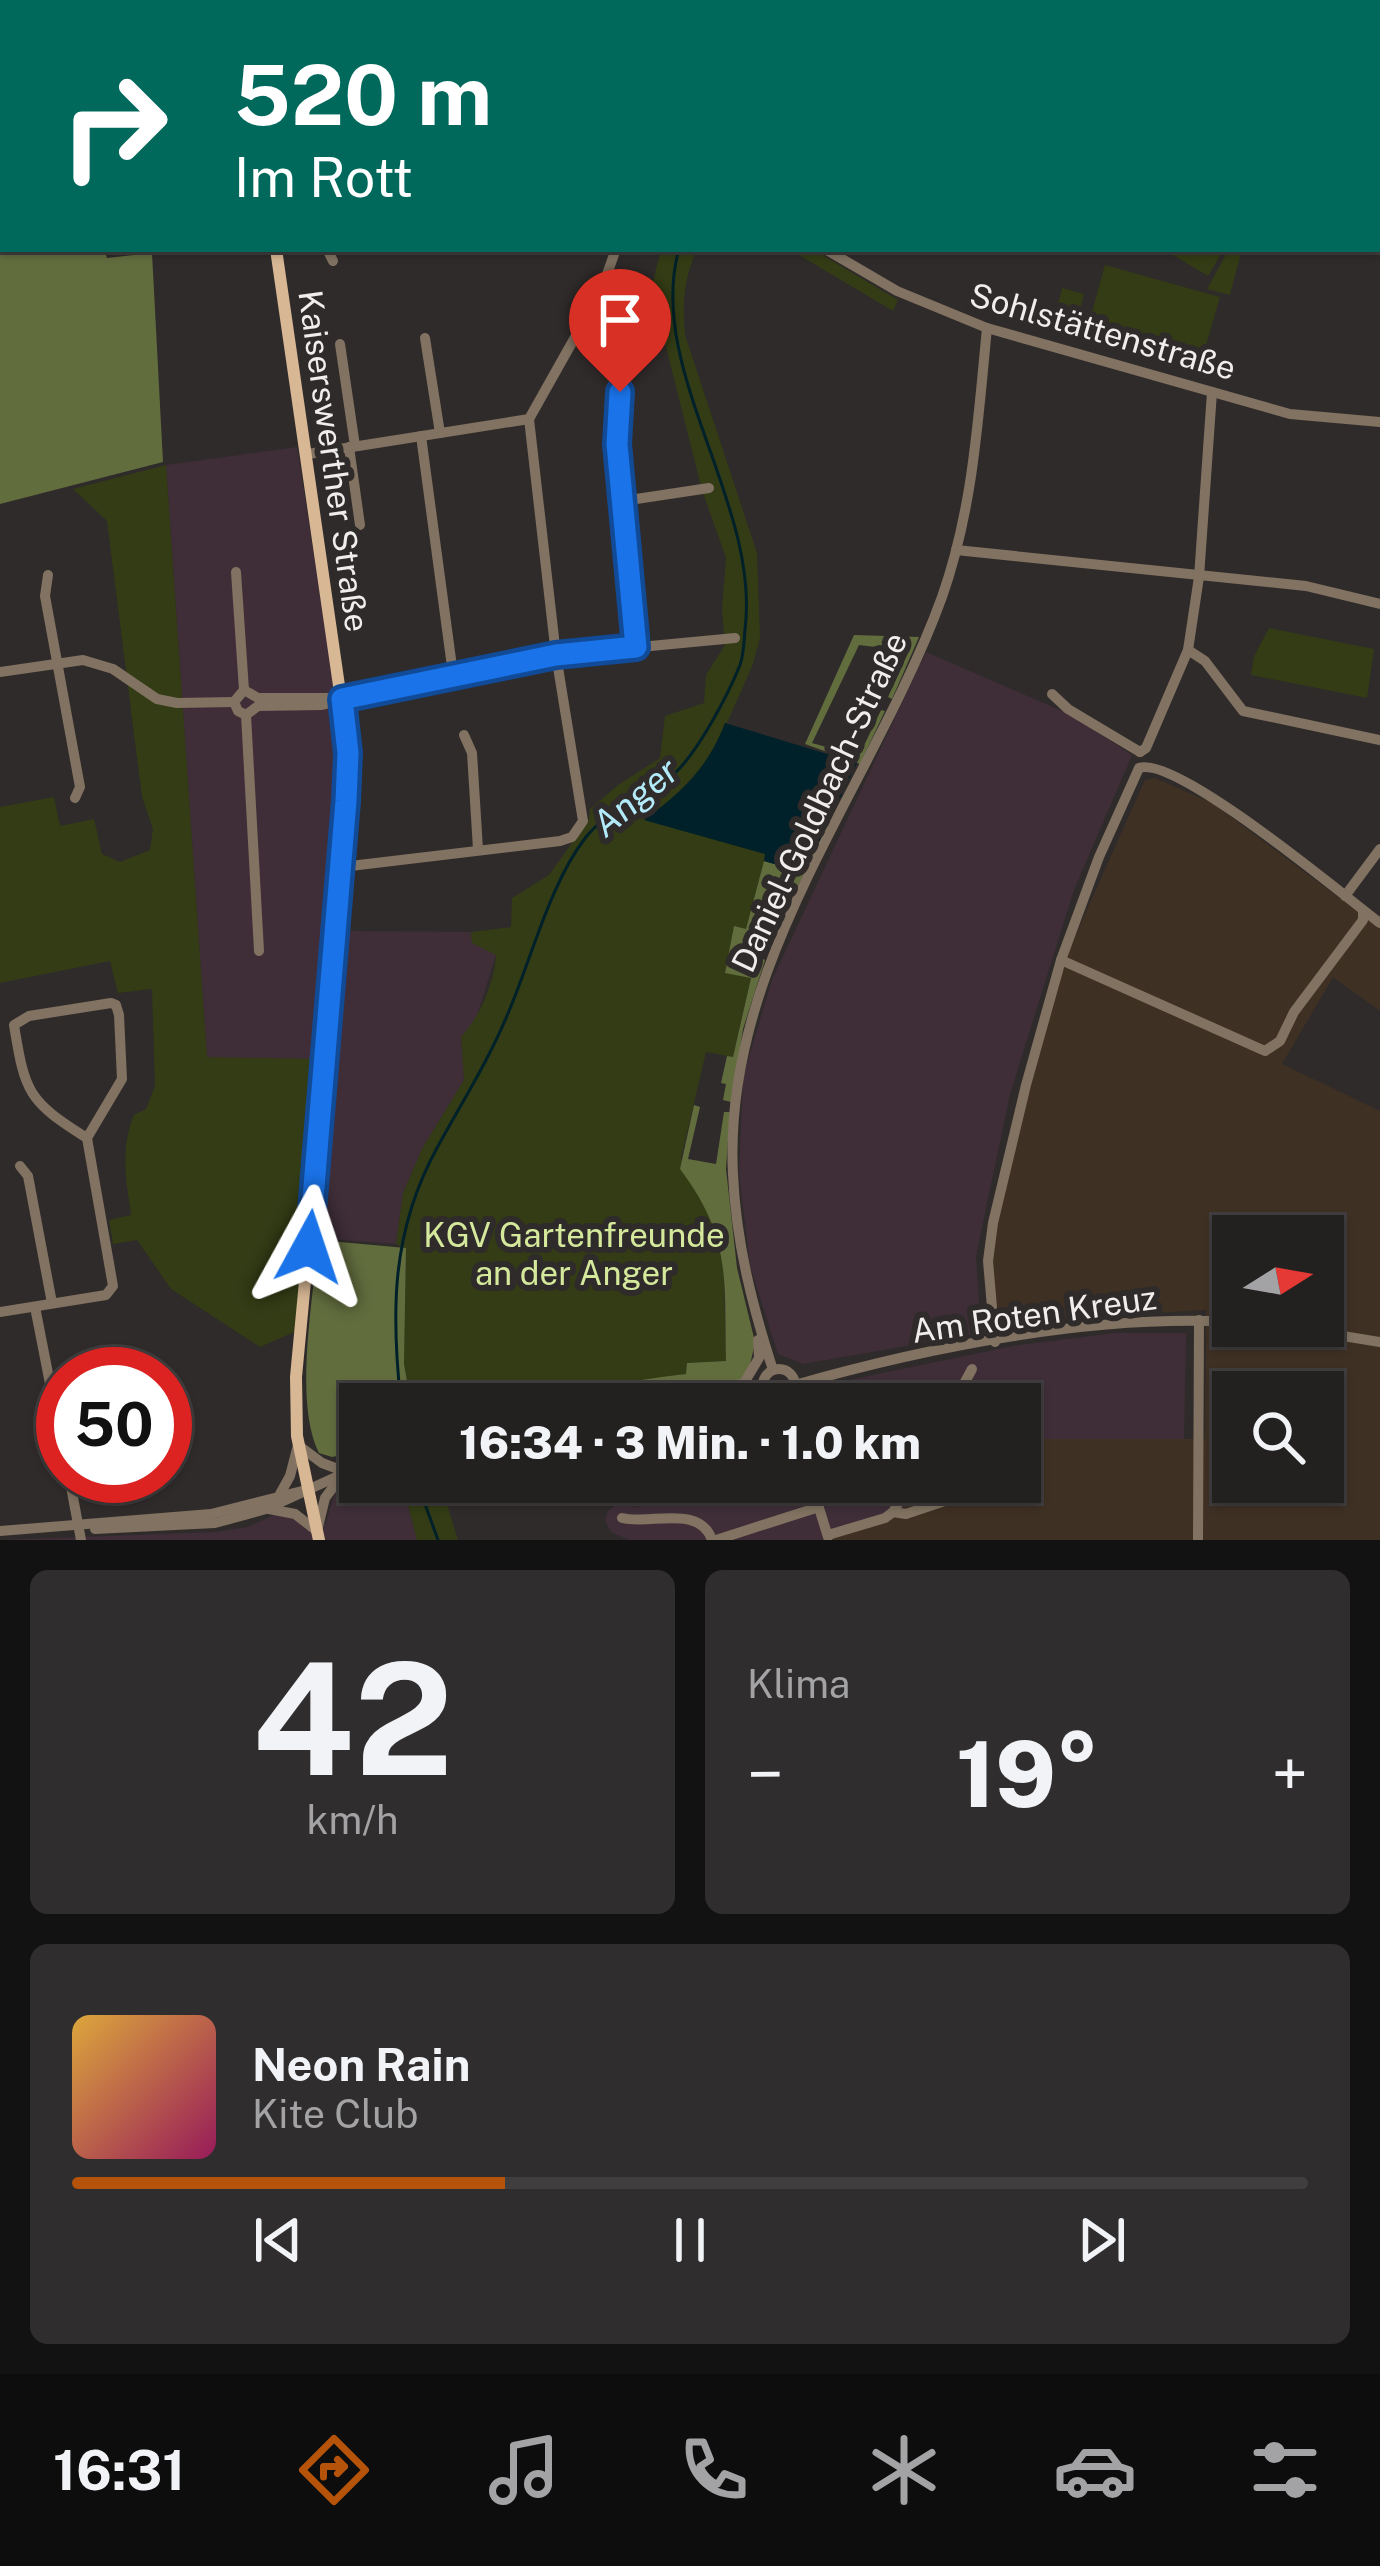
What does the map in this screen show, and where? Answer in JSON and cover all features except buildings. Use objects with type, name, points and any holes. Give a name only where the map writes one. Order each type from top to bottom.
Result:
[{"type":"main road","name":"Kaiserswerther Straße","points":[[276,252],[348,753],[296,1378],[298,1444],[318,1536]]},
{"type":"street","points":[[342,867],[566,839],[583,821],[556,655],[529,419],[601,291],[615,252]]},
{"type":"street","name":"Sohlstättenstraße","points":[[831,252],[897,291],[987,328],[1294,415],[1380,422]]},
{"type":"street","points":[[601,291],[642,315],[622,376],[618,409],[636,647]]},
{"type":"street","name":"Daniel-Goldbach-Straße","points":[[773,1370],[753,1308],[738,1232],[732,1171],[737,1084],[753,1012],[794,911],[923,642],[956,550],[971,489],[987,328]]},
{"type":"street","points":[[425,338],[440,433]]},
{"type":"street","points":[[340,344],[360,525]]},
{"type":"street","points":[[995,1342],[988,1262],[993,1223],[1061,960],[1099,857],[1188,650],[1199,577],[1212,392]]},
{"type":"street","points":[[308,454],[529,419]]},
{"type":"street","points":[[421,436],[453,674]]},
{"type":"street","points":[[623,501],[709,488]]},
{"type":"street","points":[[956,550],[1306,586],[1380,604]]},
{"type":"street","points":[[234,702],[244,690],[236,572]]},
{"type":"street","points":[[48,574],[45,596],[80,787],[75,798]]},
{"type":"street","points":[[244,690],[258,702],[322,705],[556,655],[735,638]]},
{"type":"street","points":[[1188,650],[1205,661],[1239,709],[1380,740]]},
{"type":"street","points":[[0,673],[83,660],[100,663],[151,697],[165,701],[234,702]]},
{"type":"street","points":[[1052,694],[1141,762],[1226,805],[1380,922]]},
{"type":"street","points":[[234,702],[246,715]]},
{"type":"street","points":[[258,702],[246,715],[260,951]]},
{"type":"street","points":[[464,735],[472,753],[478,849]]},
{"type":"street","points":[[1345,896],[1380,849]]},
{"type":"street","points":[[1061,960],[1265,1052],[1280,1041],[1294,1012],[1363,920],[1361,908]]},
{"type":"street","points":[[0,1312],[106,1294],[113,1286],[87,1138],[122,1079],[124,1059],[116,1005],[108,1003],[28,1016],[15,1023],[31,1096],[44,1111],[87,1138]]},
{"type":"street","points":[[20,1166],[28,1176],[52,1304]]},
{"type":"street","points":[[34,1307],[42,1347]]},
{"type":"street","points":[[743,1383],[759,1358],[753,1308]]},
{"type":"street","points":[[1198,1540],[1199,1320]]},
{"type":"street","name":"Am Roten Kreuz","points":[[794,1381],[1117,1323],[1212,1321]]},
{"type":"street","points":[[1344,1336],[1380,1342]]},
{"type":"street","points":[[763,1383],[773,1370],[782,1369],[794,1381]]},
{"type":"street","points":[[964,1383],[972,1369]]},
{"type":"street","points":[[280,1494],[298,1444],[339,1469]]},
{"type":"street","points":[[80,1534],[215,1523],[266,1509],[339,1475]]},
{"type":"street","points":[[318,1536],[326,1496],[339,1480]]},
{"type":"street","points":[[0,1531],[80,1534],[211,1514],[306,1490]]},
{"type":"street","points":[[74,1503],[80,1534]]},
{"type":"street","points":[[818,1503],[829,1538],[893,1512],[906,1514],[939,1503]]},
{"type":"street","points":[[893,1512],[898,1503]]},
{"type":"street","points":[[622,1518],[694,1519],[704,1524],[714,1540],[819,1507]]},
{"type":"street","points":[[266,1509],[295,1514],[318,1536]]},
{"type":"shaded area","points":[[297,447],[334,684],[340,754],[319,1059],[207,1058],[166,465]]},
{"type":"shaded area","points":[[926,652],[1069,714],[1132,755],[1074,890],[1010,1094],[976,1256],[981,1333],[803,1364],[778,1354],[750,1266],[739,1173],[743,1077],[772,980]]},
{"type":"shaded area","points":[[1155,778],[1212,803],[1380,928],[1380,1011],[1333,977],[1282,1064],[1380,1111],[1380,1540],[831,1540],[829,1532],[918,1503],[1041,1503],[1044,1439],[1205,1439],[1206,1310],[999,1322],[992,1267],[995,1222],[1064,961],[1145,780]]},
{"type":"shaded area","points":[[347,931],[471,932],[473,943],[496,955],[475,1022],[461,1037],[464,1080],[422,1149],[403,1193],[396,1244],[316,1238]]},
{"type":"shaded area","points":[[1115,1333],[1186,1333],[1184,1440],[1041,1440],[1041,1383],[835,1383],[1013,1346]]},
{"type":"shaded area","points":[[336,1489],[339,1503],[407,1503],[417,1540],[0,1540],[215,1532],[248,1527],[274,1515],[296,1519],[305,1529],[326,1523]]},
{"type":"shaded area","points":[[618,1503],[637,1507],[659,1503],[918,1503],[830,1532],[831,1540],[629,1540],[611,1532],[605,1520],[608,1511]]},
{"type":"green space","points":[[0,252],[105,252],[107,258],[152,253],[163,462],[0,504]]},
{"type":"green space","name":"KGV Gartenfreunde an der Anger","points":[[660,252],[696,252],[685,291],[685,335],[757,553],[760,638],[712,757],[675,797],[645,819],[766,854],[746,929],[735,927],[725,972],[751,977],[733,1057],[706,1052],[681,1158],[708,1208],[723,1253],[726,1361],[687,1363],[687,1374],[629,1383],[407,1383],[406,1249],[396,1244],[403,1193],[422,1149],[464,1080],[461,1037],[480,1009],[492,977],[496,955],[472,943],[471,932],[511,927],[512,898],[549,875],[589,819],[590,809],[660,758],[665,716],[704,703],[706,675],[725,645],[726,558],[702,490],[662,331],[646,310]]},
{"type":"green space","points":[[794,252],[817,252],[898,300],[893,311]]},
{"type":"green space","points":[[1168,252],[1222,252],[1208,276]]},
{"type":"green space","points":[[1227,252],[1241,252],[1230,295],[1207,289]]},
{"type":"green space","points":[[1105,265],[1220,297],[1199,370],[1085,337]]},
{"type":"green space","points":[[1062,288],[1084,294],[1073,338],[1051,332]]},
{"type":"green space","points":[[166,465],[207,1057],[319,1059],[299,1330],[260,1347],[171,1289],[137,1240],[113,1244],[109,1220],[131,1215],[125,1164],[130,1128],[134,1115],[146,1109],[155,1086],[152,989],[118,993],[110,961],[0,983],[0,807],[54,797],[60,826],[94,819],[102,854],[120,862],[150,850],[153,829],[142,797],[107,521],[73,489]]},
{"type":"green space","points":[[1269,628],[1374,649],[1367,698],[1251,675],[1254,656]]},
{"type":"green space","points":[[854,635],[919,637],[892,699],[888,697],[909,651],[859,645],[812,743],[859,756],[881,710],[885,711],[860,764],[805,744]]},
{"type":"green space","points":[[815,851],[798,886],[775,876],[743,949],[765,960],[743,1029],[731,1102],[723,1100],[727,1056],[733,1057],[751,978],[725,973],[734,926],[746,929],[764,861],[775,864]]},
{"type":"green space","points":[[694,1105],[700,1107],[688,1159],[716,1164],[724,1112],[730,1112],[726,1169],[737,1268],[755,1342],[749,1370],[738,1383],[627,1383],[686,1374],[687,1363],[726,1361],[724,1282],[717,1238],[680,1169]]},
{"type":"green space","points":[[318,1240],[406,1248],[407,1383],[339,1383],[339,1456],[319,1453],[311,1431],[307,1348]]},
{"type":"green space","points":[[407,1503],[447,1503],[458,1540],[417,1540]]},
{"type":"water","points":[[725,723],[857,763],[815,851],[774,864],[764,861],[765,854],[644,820],[692,778]]},
{"type":"waterway","name":"Anger","points":[[399,1383],[398,1273],[411,1210],[437,1148],[501,1029],[552,898],[586,837],[606,818],[674,774],[693,752],[741,661],[745,582],[737,534],[677,341],[673,295],[679,252]]},
{"type":"waterway","name":"Anger","points":[[425,1503],[438,1540]]},
{"type":"route","points":[[309,1247],[346,801],[348,753],[342,699],[556,655],[636,647],[617,444],[620,392]]}]
